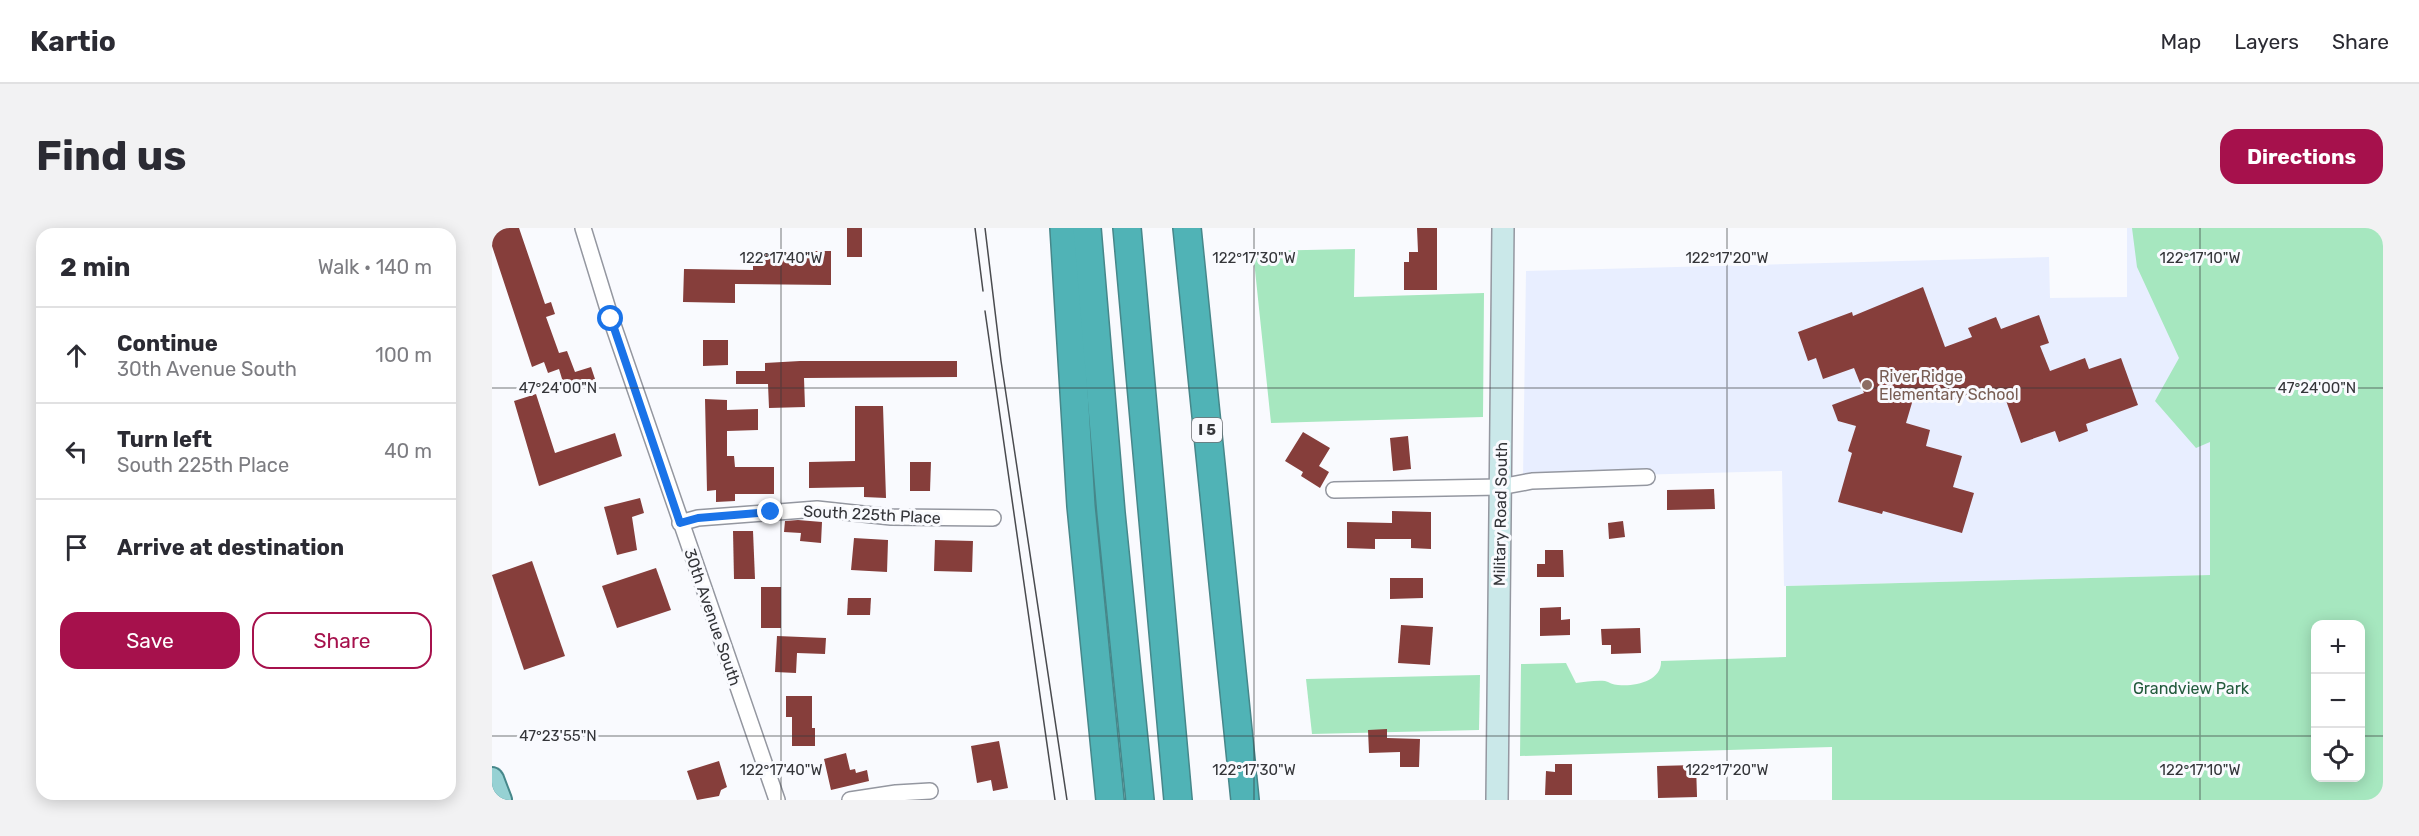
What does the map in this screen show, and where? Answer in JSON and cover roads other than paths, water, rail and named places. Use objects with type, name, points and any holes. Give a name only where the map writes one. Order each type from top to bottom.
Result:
[{"type":"highway","points":[[1064,228],[1081,506],[1110,800]]},
{"type":"highway","points":[[1087,228],[1111,513],[1140,800]]},
{"type":"highway","points":[[1127,228],[1178,800]]},
{"type":"highway","name":"I 5","points":[[1188,228],[1245,800]]},
{"type":"highway","points":[[1227,633],[1256,800]]},
{"type":"main road","name":"Military Road South","points":[[1497,800],[1503,228]]},
{"type":"main road","points":[[492,779],[500,800]]},
{"type":"street","name":"30th Avenue South","points":[[583,228],[680,523],[777,800]]},
{"type":"street","points":[[1334,490],[1500,487],[1532,481],[1647,477]]},
{"type":"street","name":"South 225th Place","points":[[680,523],[708,517],[817,509],[891,517],[993,518]]},
{"type":"street","points":[[850,800],[930,791]]},
{"type":"tram line","points":[[975,228],[983,291]]},
{"type":"tram line","points":[[985,228],[1001,361],[1067,800]]},
{"type":"tram line","points":[[985,311],[1055,800]]},
{"type":"place","name":"River Ridge Elementary School","points":[[1867,385]]},
{"type":"park label","name":"Grandview Park","points":[[2191,688]]}]
